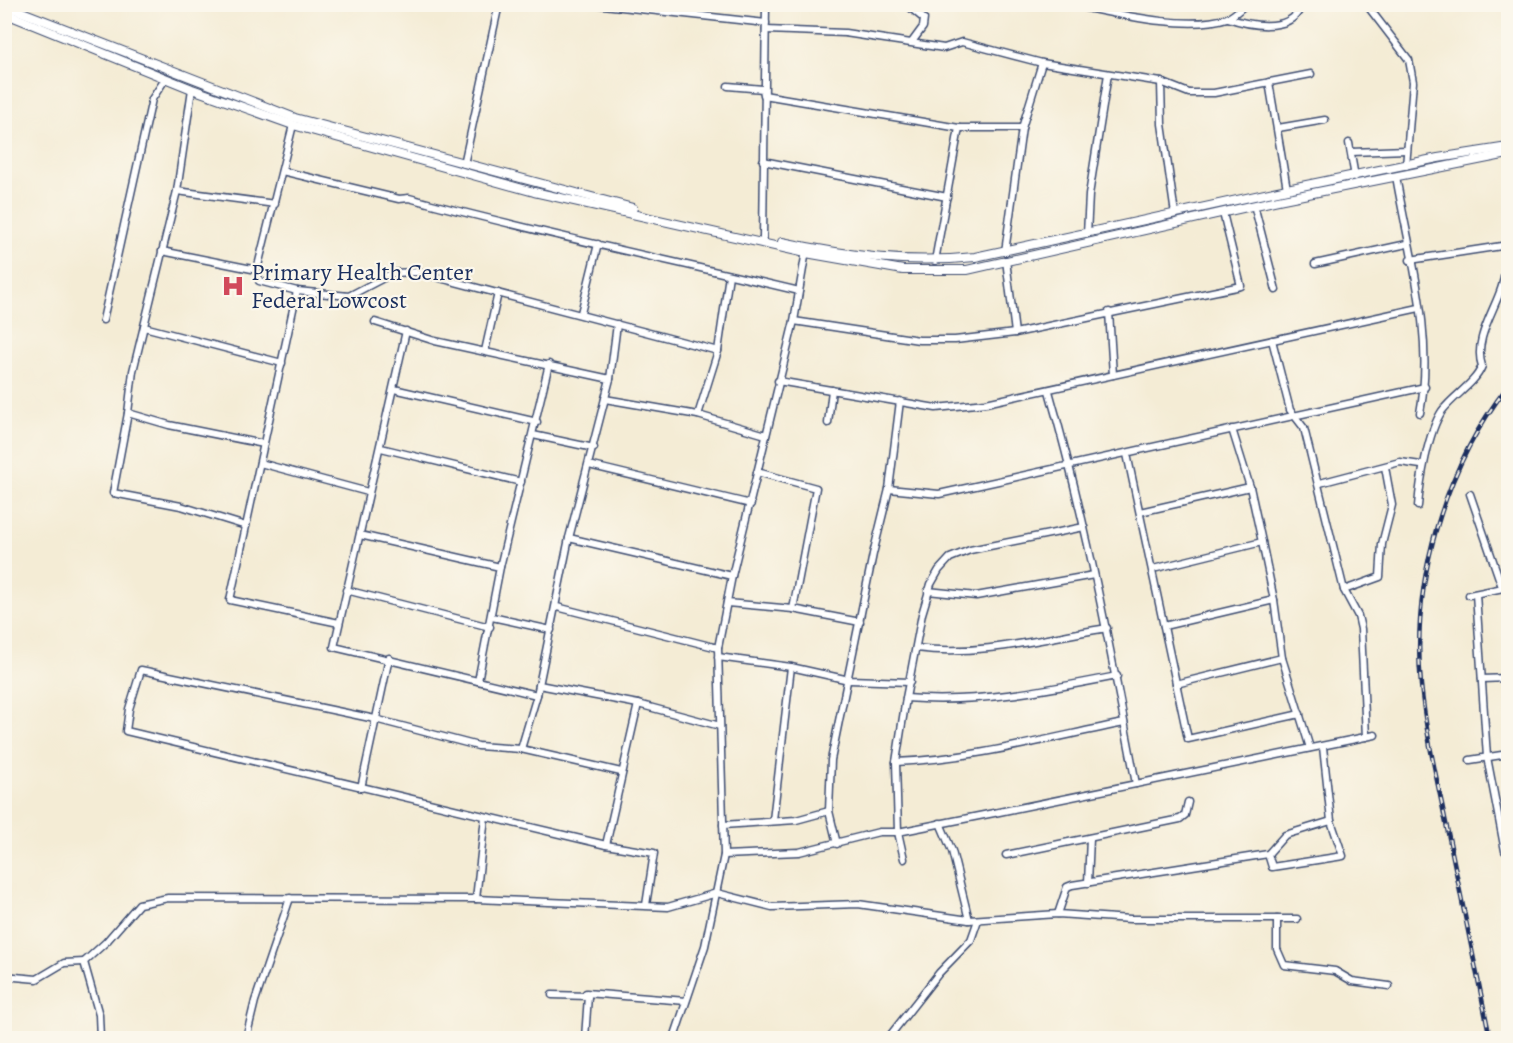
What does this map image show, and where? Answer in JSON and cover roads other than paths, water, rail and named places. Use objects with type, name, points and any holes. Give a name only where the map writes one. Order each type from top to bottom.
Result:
[{"type":"street","points":[[464,164],[499,4]]},
{"type":"street","points":[[594,4],[766,26],[845,33],[944,48],[962,42],[1042,63],[1161,82],[1189,93],[1214,93],[1311,74]]},
{"type":"street","points":[[763,238],[766,4]]},
{"type":"street","points":[[906,4],[924,19],[923,27],[912,42]]},
{"type":"street","points":[[1067,4],[1168,21],[1191,22],[1228,18],[1246,24],[1282,23],[1298,13],[1300,9],[1297,4]]},
{"type":"street","points":[[1228,18],[1246,4]]},
{"type":"street","points":[[1366,4],[1409,60],[1413,82],[1406,166]]},
{"type":"street","points":[[4,5],[15,7],[295,118],[577,195],[807,250],[885,260],[934,261],[1005,256],[1509,154]]},
{"type":"street","points":[[4,13],[192,89],[293,125],[534,192],[903,270],[967,270],[1005,256],[1175,214],[1287,189],[1509,147]]},
{"type":"street","points":[[1015,333],[1005,256],[1022,128],[1042,63]]},
{"type":"street","points":[[1087,234],[1089,195],[1108,75]]},
{"type":"street","points":[[103,320],[152,99],[166,78]]},
{"type":"street","points":[[1161,82],[1162,124],[1175,214]]},
{"type":"street","points":[[1269,82],[1287,189]]},
{"type":"street","points":[[728,86],[763,89],[764,95]]},
{"type":"street","points":[[192,89],[177,191],[133,371],[128,413],[114,476],[113,493],[181,506],[246,526]]},
{"type":"street","points":[[764,95],[959,128],[1022,128]]},
{"type":"street","points":[[1278,128],[1325,120]]},
{"type":"street","points":[[293,125],[257,270],[260,282],[297,291],[348,296],[393,273],[417,272],[581,313],[718,351]]},
{"type":"street","points":[[934,261],[959,128]]},
{"type":"street","points":[[1349,142],[1355,177]]},
{"type":"street","points":[[1351,152],[1407,150]]},
{"type":"street","points":[[763,161],[947,197]]},
{"type":"street","points":[[282,171],[399,199],[409,198],[516,226],[799,291]]},
{"type":"street","points":[[1396,176],[1424,340],[1425,387],[1420,413]]},
{"type":"street","points":[[177,191],[275,204]]},
{"type":"street","points":[[1254,206],[1276,290]]},
{"type":"street","points":[[794,321],[919,340],[956,340],[1015,333],[1241,286],[1223,213]]},
{"type":"street","points":[[581,313],[598,244]]},
{"type":"street","points":[[1315,264],[1407,244]]},
{"type":"street","points":[[1410,260],[1509,245]]},
{"type":"street","points":[[674,1038],[705,946],[724,855],[718,648],[732,576],[794,321],[807,250]]},
{"type":"street","points":[[162,251],[257,270]]},
{"type":"street","points":[[1418,506],[1421,465],[1428,455],[1441,412],[1475,378],[1482,366],[1479,356],[1481,342],[1502,286],[1509,254]]},
{"type":"street","points":[[698,415],[718,351],[729,274]]},
{"type":"street","points":[[297,291],[230,600],[339,623]]},
{"type":"street","points":[[485,351],[498,293]]},
{"type":"street","points":[[778,381],[936,408],[986,403],[1419,308]]},
{"type":"street","points":[[1109,312],[1113,375]]},
{"type":"street","points":[[375,322],[406,332],[610,379]]},
{"type":"street","points":[[521,749],[537,695],[569,538],[610,379],[617,324]]},
{"type":"street","points":[[144,327],[282,363]]},
{"type":"street","points":[[406,332],[334,646],[537,695]]},
{"type":"street","points":[[1272,340],[1292,415],[1297,417],[1304,428],[1309,454],[1320,483],[1344,590],[1358,616],[1361,628],[1366,737]]},
{"type":"street","points":[[478,681],[500,567],[537,422],[549,364]]},
{"type":"street","points":[[889,489],[939,495],[1425,387]]},
{"type":"street","points":[[394,389],[537,422]]},
{"type":"street","points":[[828,423],[832,390]]},
{"type":"street","points":[[1049,391],[1070,466],[1107,628],[1136,784]]},
{"type":"street","points":[[605,399],[698,415],[766,435]]},
{"type":"street","points":[[837,844],[829,811],[831,760],[873,554],[889,489],[900,401]]},
{"type":"street","points":[[128,413],[169,425],[264,444]]},
{"type":"street","points":[[1232,429],[1250,488],[1262,542],[1274,600],[1282,658],[1310,748]]},
{"type":"street","points":[[533,435],[594,448]]},
{"type":"street","points":[[381,448],[521,482]]},
{"type":"street","points":[[1128,454],[1188,739],[1300,714]]},
{"type":"street","points":[[1320,483],[1400,462],[1421,465]]},
{"type":"street","points":[[260,463],[368,492]]},
{"type":"street","points":[[589,465],[751,504]]},
{"type":"street","points":[[1344,590],[1380,577],[1382,544],[1392,505],[1385,467]]},
{"type":"street","points":[[757,472],[816,488],[793,609]]},
{"type":"street","points":[[1140,512],[1250,488]]},
{"type":"street","points":[[1470,495],[1506,587],[1509,610]]},
{"type":"street","points":[[904,859],[898,831],[896,762],[906,698],[928,591],[939,570],[950,558],[970,550],[1084,527]]},
{"type":"street","points":[[360,535],[500,567]]},
{"type":"street","points":[[569,538],[732,576]]},
{"type":"street","points":[[1153,569],[1262,542]]},
{"type":"street","points":[[928,591],[976,596],[1094,575]]},
{"type":"street","points":[[1506,587],[1473,595],[1487,757],[1505,851],[1509,850]]},
{"type":"street","points":[[346,590],[490,627]]},
{"type":"street","points":[[1164,626],[1274,600]]},
{"type":"street","points":[[727,603],[793,609],[860,622]]},
{"type":"street","points":[[556,607],[718,648]]},
{"type":"street","points":[[492,617],[551,630]]},
{"type":"street","points":[[916,648],[946,652],[973,650],[1107,628]]},
{"type":"street","points":[[718,657],[791,667],[849,680],[910,682]]},
{"type":"street","points":[[361,788],[389,658]]},
{"type":"street","points":[[1176,684],[1282,658]]},
{"type":"street","points":[[773,820],[791,667]]},
{"type":"street","points":[[621,772],[521,749],[478,746],[375,719],[141,670],[129,709],[126,730],[485,817],[606,845],[654,853],[646,905]]},
{"type":"street","points":[[906,698],[973,700],[1042,691],[1117,676]]},
{"type":"street","points":[[1482,679],[1509,678]]},
{"type":"street","points":[[539,685],[638,704],[720,726]]},
{"type":"street","points":[[606,845],[638,704]]},
{"type":"street","points":[[896,762],[975,753],[1125,723]]},
{"type":"street","points":[[724,855],[799,852],[879,832],[898,831],[1252,762],[1375,735]]},
{"type":"street","points":[[1268,854],[1272,867],[1343,856],[1331,821],[1323,747]]},
{"type":"street","points":[[1470,760],[1509,754]]},
{"type":"street","points":[[1006,855],[1180,819],[1185,815],[1188,802]]},
{"type":"street","points":[[723,825],[796,820],[829,811]]},
{"type":"street","points":[[476,899],[485,817]]},
{"type":"street","points":[[1058,914],[1067,887],[1268,854],[1285,835],[1331,821]]},
{"type":"street","points":[[940,823],[951,851],[969,920]]},
{"type":"street","points":[[1088,883],[1090,838]]},
{"type":"street","points":[[4,976],[37,979],[64,963],[84,962],[106,942],[139,904],[168,898],[476,899],[668,907],[717,893],[772,907],[858,904],[969,920],[1058,914],[1130,919],[1297,919]]},
{"type":"street","points":[[246,1038],[255,1001],[290,898]]},
{"type":"street","points":[[1277,919],[1277,949],[1284,965],[1335,971],[1352,981],[1389,986]]},
{"type":"street","points":[[888,1038],[939,973],[971,940],[978,920]]},
{"type":"street","points":[[84,962],[99,1015],[100,1038]]},
{"type":"street","points":[[585,1038],[588,996],[586,993],[686,1001]]},
{"type":"street","points":[[552,995],[588,996]]},
{"type":"railway","points":[[1490,1038],[1429,741],[1423,704],[1419,646],[1421,606],[1427,566],[1450,489],[1485,418],[1508,386]]},
{"type":"place","name":"Primary Health Center Federal Lowcost","points":[[233,286]]}]
